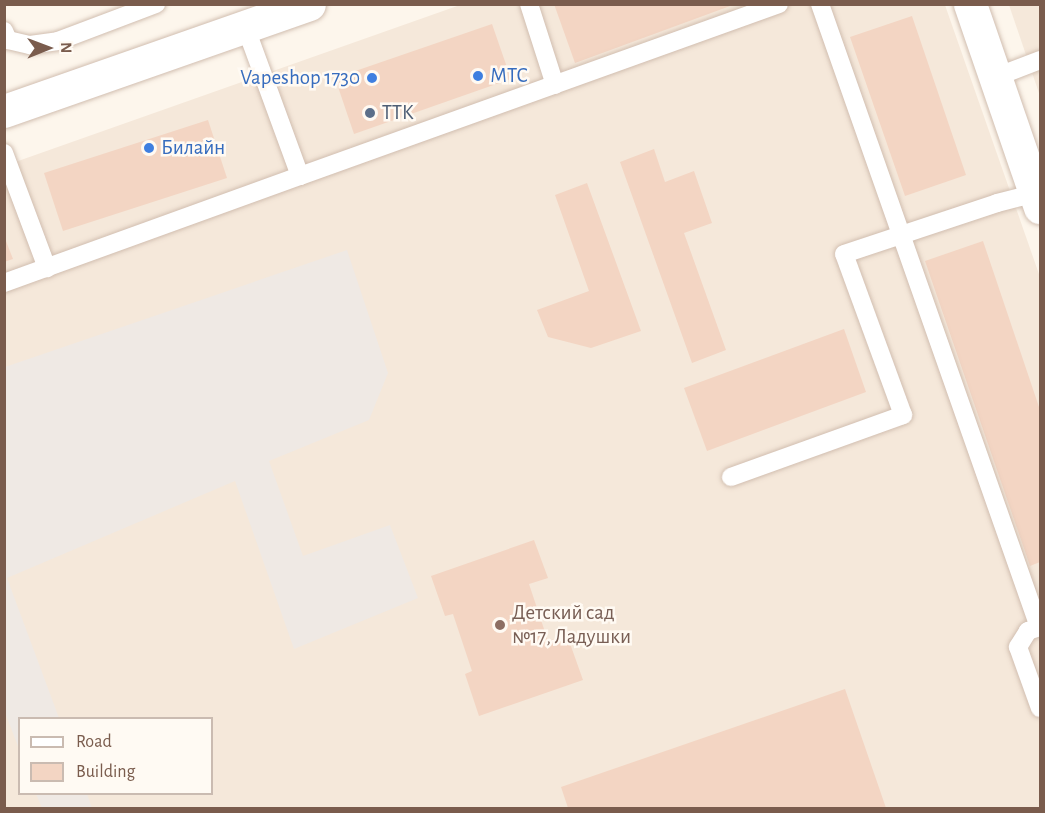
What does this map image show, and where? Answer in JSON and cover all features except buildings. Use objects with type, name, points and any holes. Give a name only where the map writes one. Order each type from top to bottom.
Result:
[{"type":"street","points":[[970,4],[1039,197]]},
{"type":"street","points":[[4,111],[245,26],[289,7]]},
{"type":"lane","points":[[4,31],[8,40],[30,45],[58,41],[156,4]]},
{"type":"lane","points":[[529,4],[555,85]]},
{"type":"lane","points":[[4,283],[779,4]]},
{"type":"lane","points":[[820,4],[1040,627],[1028,631],[1018,647],[1041,708]]},
{"type":"lane","points":[[245,26],[300,176]]},
{"type":"lane","points":[[996,77],[1041,60]]},
{"type":"lane","points":[[4,153],[47,268]]},
{"type":"lane","points":[[731,477],[903,415],[844,254],[900,234],[1039,197]]},
{"type":"shaded area","points":[[460,5],[945,5],[1040,277],[1040,808],[5,808],[4,166]]},
{"type":"shaded area","points":[[1009,5],[1040,5],[1040,96]]},
{"type":"shaded area","points":[[347,250],[388,373],[369,420],[269,461],[303,556],[390,525],[418,598],[294,649],[235,481],[7,578],[59,717],[18,717],[18,746],[4,710],[5,367]]},
{"type":"shaded area","points":[[36,795],[87,795],[92,808],[42,808]]},
{"type":"place","name":"МТС","points":[[478,76]]},
{"type":"place","name":"Vapeshop 1730","points":[[372,78]]},
{"type":"place","name":"ТТК","points":[[370,113]]},
{"type":"place","name":"Билайн","points":[[149,148]]},
{"type":"place","name":"Детский сад №17, Ладушки","points":[[500,625]]}]
